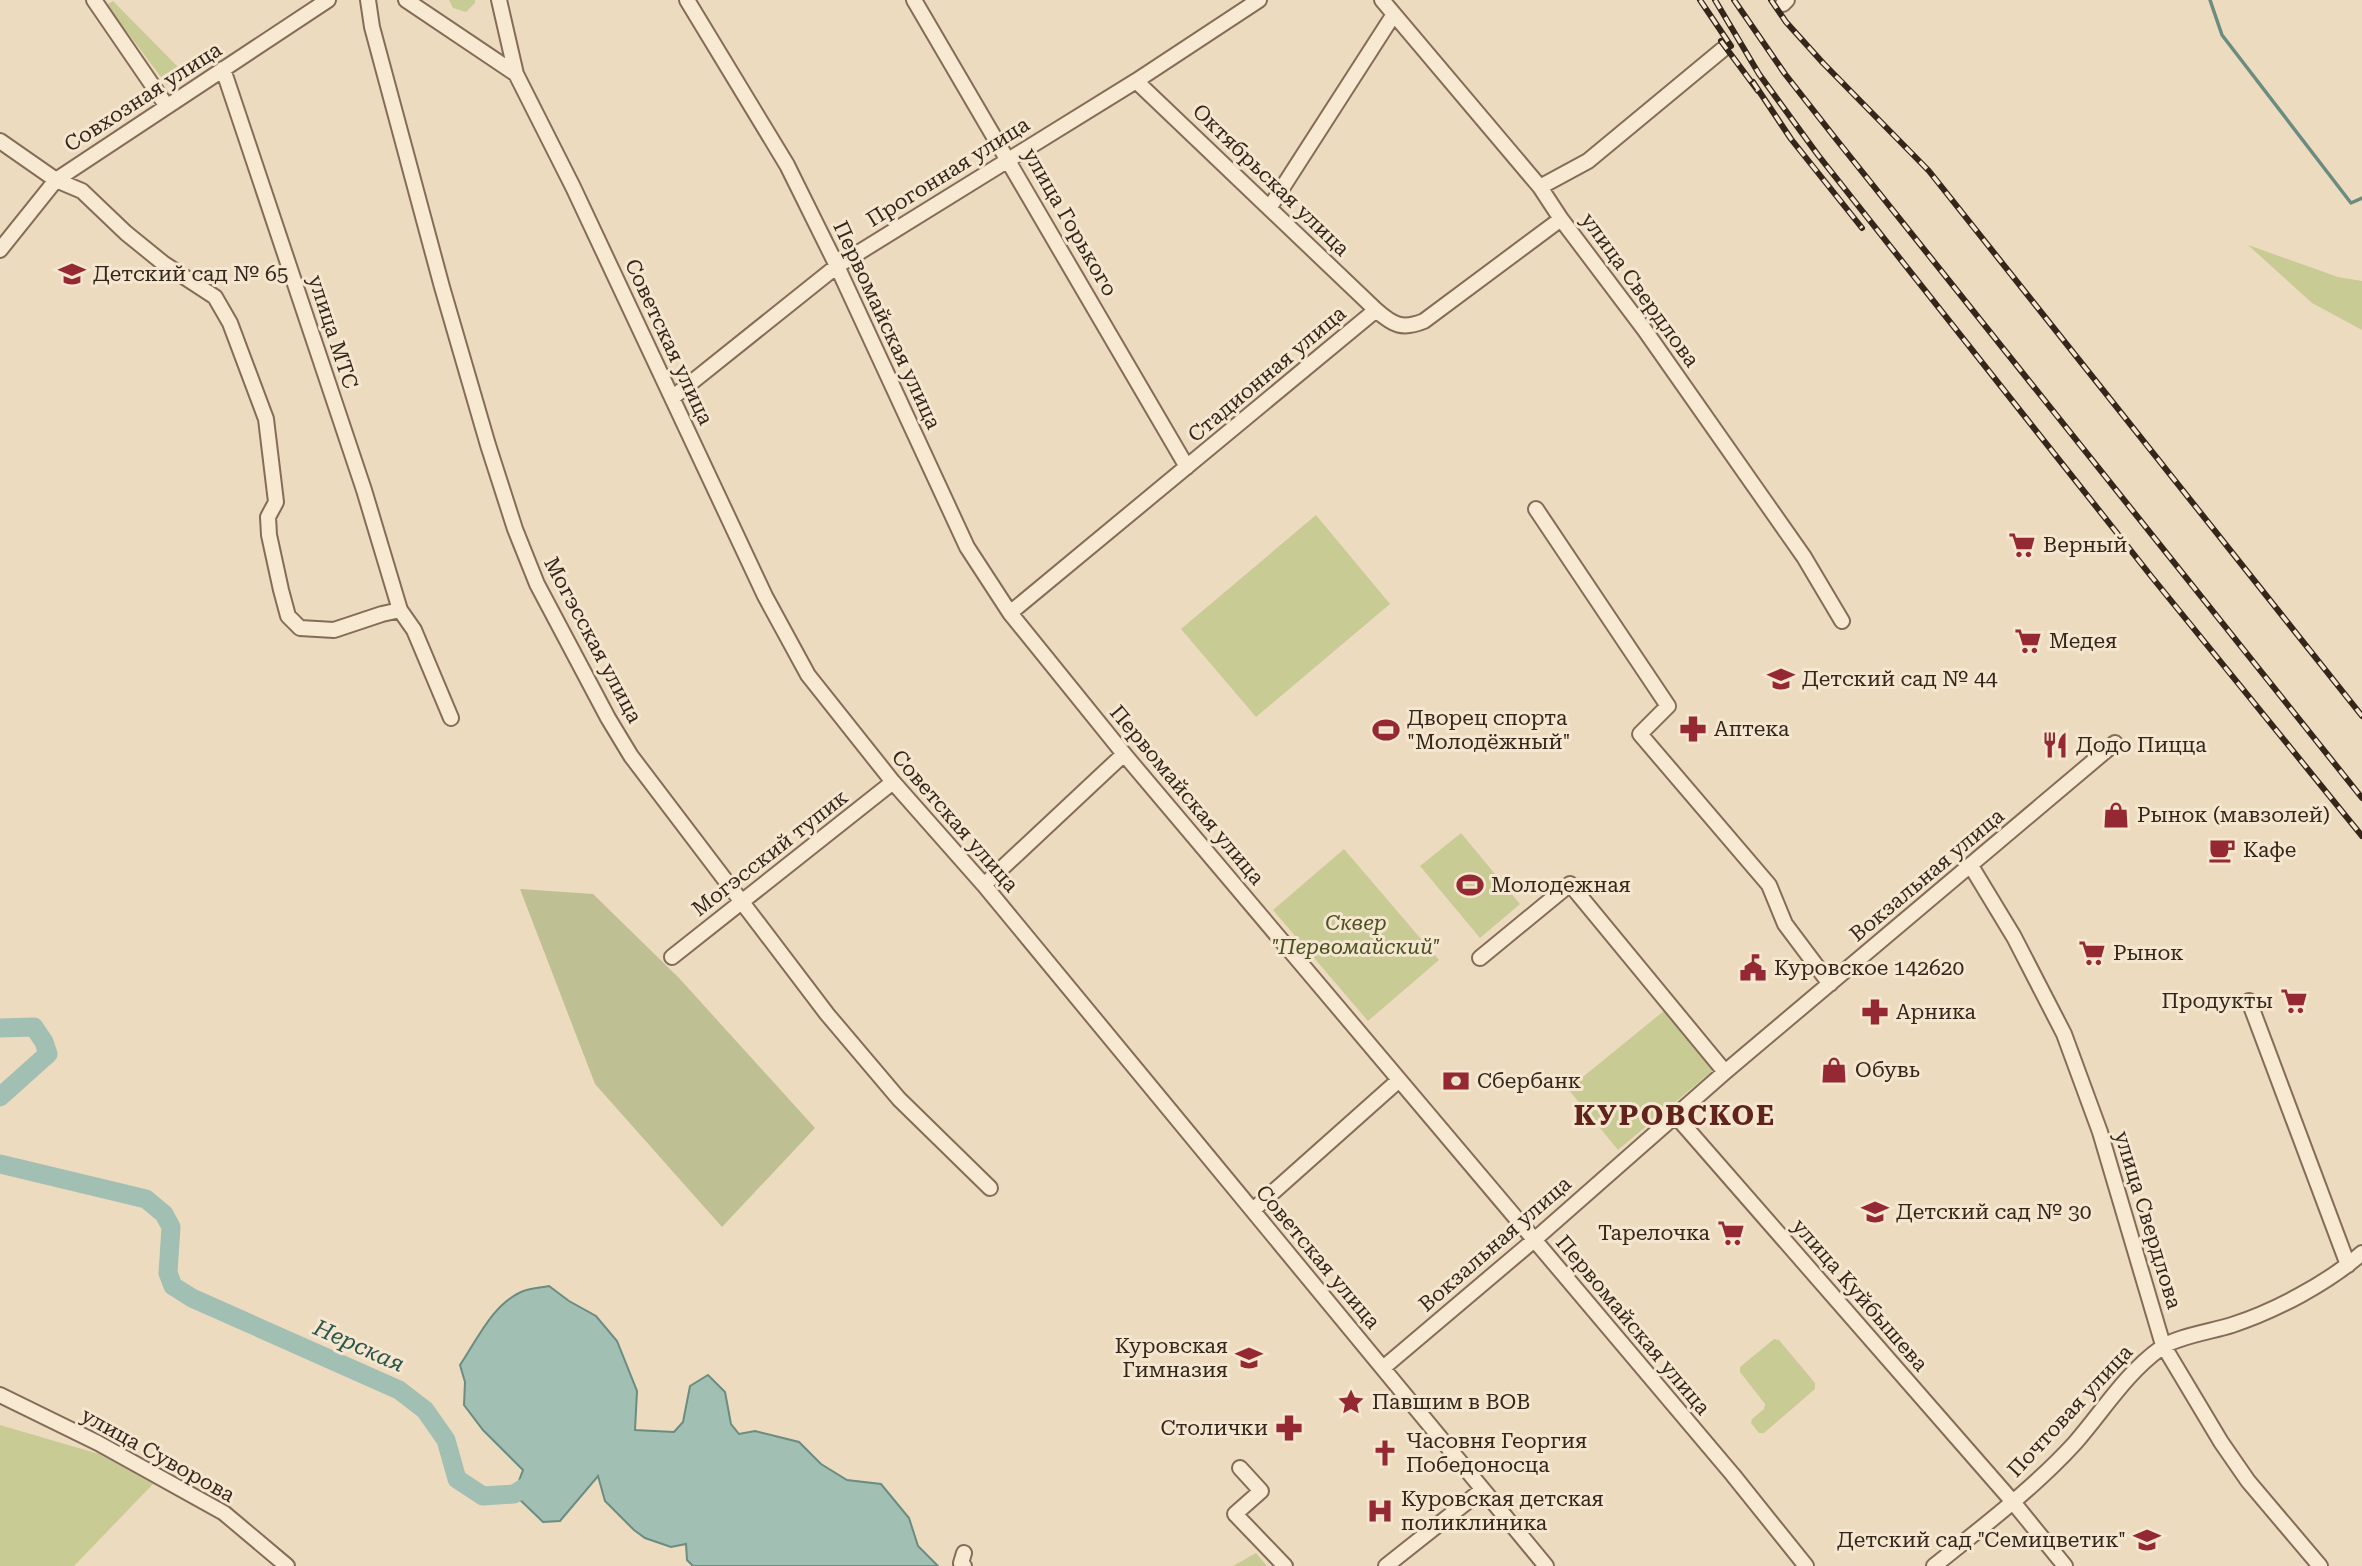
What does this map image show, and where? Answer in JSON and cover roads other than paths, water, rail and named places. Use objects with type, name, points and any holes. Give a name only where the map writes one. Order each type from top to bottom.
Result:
[{"type":"street","points":[[94,0],[166,105]]},
{"type":"street","name":"Совхозная улица","points":[[0,250],[56,180],[328,0]]},
{"type":"street","name":"Могэсская улица","points":[[368,0],[372,27],[453,327],[511,517],[537,584],[631,756],[827,1014],[899,1099],[990,1188]]},
{"type":"street","points":[[405,0],[516,74]]},
{"type":"street","name":"Советская улица","points":[[499,0],[516,74],[573,187],[765,596],[807,675],[893,782],[984,885],[1546,1566]]},
{"type":"street","name":"Первомайская улица","points":[[687,0],[787,165],[837,266],[967,547],[1010,613],[1124,754],[1806,1566]]},
{"type":"street","name":"улица Горького","points":[[914,0],[1009,158],[1187,467]]},
{"type":"street","name":"Прогонная улица","points":[[672,398],[837,266],[1136,81],[1259,0]]},
{"type":"street","name":"улица Свердлова","points":[[1382,0],[1540,187],[1644,328],[1804,557],[1842,621]]},
{"type":"street","points":[[1270,208],[1394,13]]},
{"type":"street","points":[[1540,187],[1588,161],[1722,50]]},
{"type":"street","name":"улица МТС","points":[[223,69],[363,490],[400,610],[414,631],[450,718]]},
{"type":"street","name":"Октябрьская улица","points":[[1136,81],[1376,310]]},
{"type":"street","points":[[0,141],[56,180],[82,191],[126,233],[163,263],[215,297],[230,323],[266,419],[276,502],[268,517],[269,535],[288,616],[300,628],[334,630],[400,610]]},
{"type":"street","name":"Стадионная улица","points":[[1010,613],[1376,310],[1391,324],[1412,326],[1424,321],[1561,219]]},
{"type":"street","points":[[1536,509],[1668,706],[1640,734],[1769,885],[1785,924],[1830,984]]},
{"type":"street","name":"Вокзальная улица","points":[[1383,1368],[1533,1241],[1725,1072],[2115,743]]},
{"type":"street","points":[[984,885],[1124,754]]},
{"type":"street","name":"Могэсский тупик","points":[[673,957],[893,782]]},
{"type":"street","name":"улица Свердлова","points":[[1971,866],[2014,937],[2064,1034],[2099,1132],[2164,1345],[2221,1442],[2248,1480],[2320,1566]]},
{"type":"street","points":[[1480,958],[1570,884],[1725,1072]]},
{"type":"street","points":[[2249,1001],[2348,1265]]},
{"type":"street","points":[[1253,1210],[1399,1080]]},
{"type":"street","name":"улица Куйбышева","points":[[1675,1115],[2065,1566]]},
{"type":"street","name":"Почтовая улица","points":[[1934,1566],[2012,1502],[2074,1444],[2142,1363],[2164,1345],[2234,1324],[2289,1300],[2348,1265],[2362,1252]]},
{"type":"street","name":"улица Суворова","points":[[0,1395],[98,1443],[224,1513],[286,1566]]},
{"type":"street","points":[[1240,1468],[1261,1491],[1235,1514],[1285,1566]]},
{"type":"street","points":[[1386,1566],[1482,1490]]},
{"type":"waterway","points":[[2210,0],[2222,35],[2351,203],[2362,198]]},
{"type":"waterway","name":"Нерская","points":[[0,1028],[34,1027],[48,1054],[0,1097]]},
{"type":"waterway","name":"Нерская","points":[[0,1164],[146,1199],[164,1214],[171,1227],[168,1273],[173,1286],[192,1298],[399,1390],[425,1410],[446,1440],[457,1479],[483,1496],[514,1494],[535,1481]]},
{"type":"railway","points":[[1700,0],[1731,46]]},
{"type":"railway","points":[[1715,0],[1759,74],[1818,155],[2151,576],[2362,836]]},
{"type":"railway","points":[[1734,0],[1785,74],[1832,134],[2362,798]]},
{"type":"railway","points":[[1771,0],[1786,22],[1823,63],[1929,171],[2362,716]]},
{"type":"railway","points":[[1721,41],[1758,91]]},
{"type":"railway","points":[[1753,82],[1791,139],[1862,228]]},
{"type":"place","name":"Детский сад № 65","points":[[72,274]]},
{"type":"place","name":"Верный","points":[[2022,545]]},
{"type":"place","name":"Медея","points":[[2028,641]]},
{"type":"place","name":"Детский сад № 44","points":[[1781,679]]},
{"type":"place","name":"Аптека","points":[[1693,729]]},
{"type":"place","name":"Дворец спорта \"Молодёжный\"","points":[[1386,730]]},
{"type":"place","name":"Додо Пицца","points":[[2055,745]]},
{"type":"place","name":"Рынок (мавзолей)","points":[[2116,815]]},
{"type":"place","name":"Кафе","points":[[2222,850]]},
{"type":"place","name":"Молодежная","points":[[1470,885]]},
{"type":"place","name":"Рынок","points":[[2092,953]]},
{"type":"place","name":"Куровское 142620","points":[[1753,968]]},
{"type":"place","name":"Продукты","points":[[2294,1001]]},
{"type":"place","name":"Арника","points":[[1875,1012]]},
{"type":"place","name":"Обувь","points":[[1834,1070]]},
{"type":"place","name":"Сбербанк","points":[[1456,1081]]},
{"type":"place","name":"Детский сад № 30","points":[[1875,1212]]},
{"type":"place","name":"Тарелочка","points":[[1731,1233]]},
{"type":"place","name":"Куровская Гимназия","points":[[1249,1358]]},
{"type":"place","name":"Павшим в ВОВ","points":[[1351,1402]]},
{"type":"place","name":"Столички","points":[[1289,1428]]},
{"type":"place","name":"Часовня Георгия Победоносца","points":[[1385,1453]]},
{"type":"place","name":"Куровская детская поликлиника","points":[[1380,1511]]},
{"type":"place","name":"Детский сад \"Семицветик\"","points":[[2147,1540]]},
{"type":"district","name":"КУРОВСКОЕ","points":[[1675,1115]]},
{"type":"park label","name":"Сквер \"Первомайский\"","points":[[1356,935]]}]
